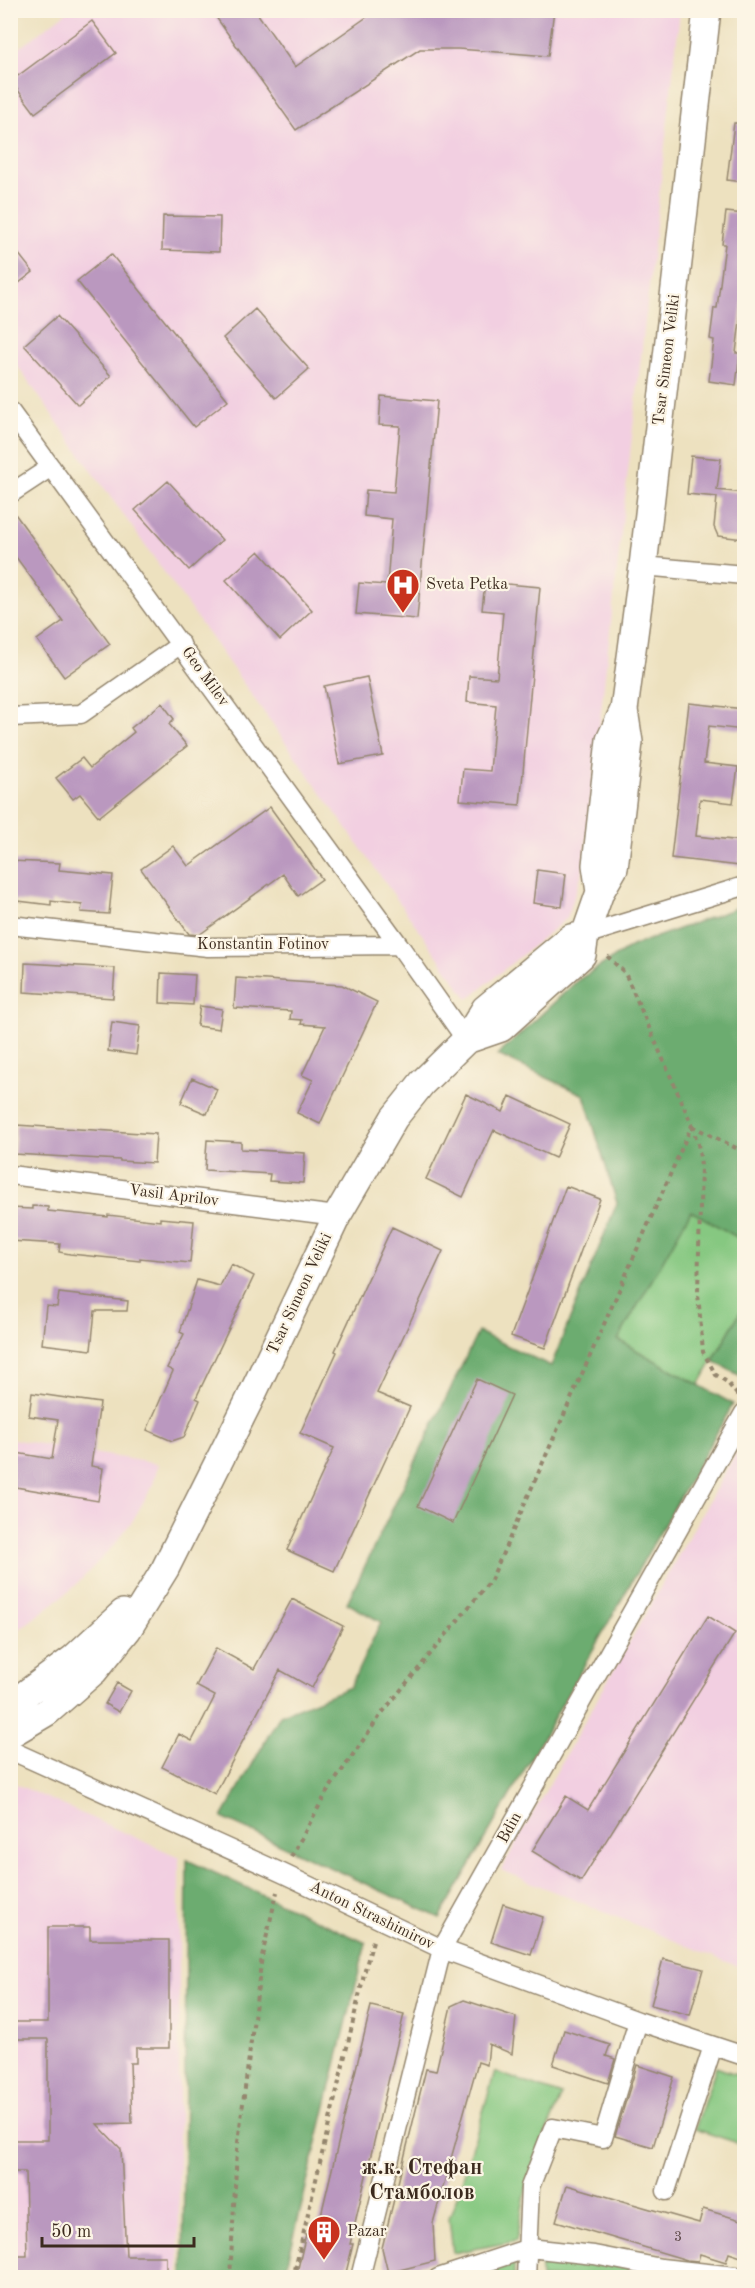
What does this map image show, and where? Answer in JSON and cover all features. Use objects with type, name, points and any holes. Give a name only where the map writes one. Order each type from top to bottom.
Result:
[{"type":"main road","name":"Tsar Simeon Veliki","points":[[10,1734],[47,1712],[94,1671],[128,1629],[165,1569],[249,1401],[337,1216],[394,1118],[422,1083],[466,1040],[485,1009],[572,938],[585,935],[600,892],[596,865],[609,740],[624,710],[643,567],[707,10]]},
{"type":"main road","name":"Tsar Simeon Veliki","points":[[10,1713],[16,1701],[74,1658],[115,1622],[165,1569]]},
{"type":"street","name":"Geo Milev","points":[[10,411],[399,945]]},
{"type":"street","points":[[10,494],[51,467]]},
{"type":"street","points":[[643,567],[744,575]]},
{"type":"street","points":[[10,717],[81,714],[181,644]]},
{"type":"street","points":[[585,935],[744,886]]},
{"type":"street","name":"Konstantin Fotinov","points":[[10,924],[208,947],[399,945]]},
{"type":"street","points":[[399,945],[466,1040]]},
{"type":"street","name":"Vasil Aprilov","points":[[10,1175],[337,1216]]},
{"type":"street","name":"Bdin","points":[[360,2277],[442,1949],[743,1407]]},
{"type":"street","name":"Anton Strashimirov","points":[[10,1750],[282,1873],[442,1949],[744,2056]]},
{"type":"street","points":[[526,2277],[530,2187],[553,2128],[603,2138],[638,2020]]},
{"type":"street","points":[[666,2191],[713,2046]]},
{"type":"street","points":[[438,2277],[528,2248],[594,2255],[662,2268],[744,2277]]},
{"type":"path","points":[[585,935],[625,973],[692,1125],[698,1144],[700,1165],[698,1293],[704,1352],[716,1375],[737,1393],[743,1407]]},
{"type":"path","points":[[692,1125],[744,1152]]},
{"type":"path","points":[[230,2277],[237,2150],[251,2036],[262,1956],[282,1873],[327,1792],[382,1713],[491,1580],[692,1125]]},
{"type":"path","points":[[293,2277],[366,1966],[380,1920]]},
{"type":"shaded area","name":"Sveta Petka","points":[[68,11],[680,11],[583,870],[567,918],[468,999],[11,357],[10,55]]},
{"type":"shaded area","points":[[11,1439],[158,1464],[153,1485],[133,1520],[115,1544],[73,1588],[16,1632],[11,1639]]},
{"type":"shaded area","points":[[744,1439],[744,1969],[501,1870]]},
{"type":"shaded area","points":[[11,1782],[179,1857],[179,2277],[11,2278]]},
{"type":"green space","points":[[744,905],[744,1241],[691,1211],[618,1340],[733,1404],[440,1918],[222,1818],[280,1715],[350,1687],[381,1622],[347,1603],[478,1332],[551,1366],[617,1203],[584,1095],[498,1055],[578,980],[632,946]]},
{"type":"green space","points":[[691,1210],[744,1241],[744,1305],[699,1385],[618,1340]]},
{"type":"green space","points":[[744,1305],[744,1378],[713,1361]]},
{"type":"green space","points":[[187,1860],[366,1943],[284,2277],[183,2277]]},
{"type":"green space","points":[[716,2067],[744,2077],[744,2145],[695,2129]]},
{"type":"green space","points":[[495,2072],[562,2095],[529,2174],[516,2241],[453,2253],[449,2218]]},
{"type":"green space","points":[[541,2255],[698,2278],[541,2278]]},
{"type":"green space","points":[[514,2258],[514,2277],[474,2277]]},
{"type":"building","points":[[211,10],[255,10],[295,67],[377,10],[554,10],[548,56],[458,49],[420,49],[296,130]]},
{"type":"building","points":[[92,21],[116,53],[35,113],[11,81]]},
{"type":"building","points":[[734,123],[744,123],[744,182],[727,180]]},
{"type":"building","points":[[726,212],[744,214],[744,289],[736,353],[740,353],[736,385],[709,381],[714,340],[710,339],[714,308],[717,308],[725,244],[722,244]]},
{"type":"building","points":[[163,216],[220,217],[219,252],[162,250]]},
{"type":"building","points":[[10,243],[33,272],[10,290]]},
{"type":"building","points":[[111,254],[228,400],[194,427],[77,281]]},
{"type":"building","points":[[255,309],[309,369],[276,398],[223,338]]},
{"type":"building","points":[[57,316],[111,376],[78,405],[24,345]]},
{"type":"building","points":[[381,396],[437,401],[417,619],[356,614],[359,583],[387,585],[392,519],[364,516],[366,490],[394,492],[400,426],[379,425]]},
{"type":"building","points":[[691,456],[721,459],[717,490],[744,493],[744,539],[718,536],[714,527],[717,497],[687,494]]},
{"type":"building","points":[[168,481],[222,540],[189,570],[135,510]]},
{"type":"building","points":[[10,507],[110,644],[64,677],[37,640],[63,621],[10,549]]},
{"type":"building","points":[[259,551],[312,610],[280,640],[226,580]]},
{"type":"building","points":[[485,582],[540,587],[520,805],[460,800],[463,769],[490,771],[496,705],[467,702],[469,676],[497,678],[503,612],[482,610]]},
{"type":"building","points":[[367,677],[383,756],[339,764],[324,686]]},
{"type":"building","points":[[162,703],[174,719],[169,724],[187,746],[99,817],[80,794],[73,799],[56,778],[82,758],[90,768],[134,732],[131,728]]},
{"type":"building","points":[[689,703],[744,709],[744,730],[709,726],[704,763],[738,767],[733,803],[700,799],[696,836],[742,841],[739,866],[671,858]]},
{"type":"building","points":[[270,807],[322,879],[298,896],[283,874],[199,935],[189,934],[141,869],[173,846],[188,866]]},
{"type":"building","points":[[10,861],[60,863],[59,870],[113,875],[109,914],[81,912],[82,905],[51,901],[51,905],[10,900]]},
{"type":"building","points":[[537,870],[566,874],[562,907],[533,903]]},
{"type":"building","points":[[25,963],[115,968],[113,998],[24,992]]},
{"type":"building","points":[[161,973],[195,975],[193,1005],[160,1003]]},
{"type":"building","points":[[236,978],[342,985],[377,1002],[320,1124],[297,1113],[313,1080],[302,1075],[325,1026],[301,1024],[302,1020],[290,1019],[291,1011],[234,1008]]},
{"type":"building","points":[[200,1006],[222,1009],[219,1029],[197,1026]]},
{"type":"building","points":[[112,1022],[140,1026],[136,1055],[108,1051]]},
{"type":"building","points":[[192,1078],[217,1089],[207,1114],[181,1103]]},
{"type":"building","points":[[466,1094],[503,1112],[510,1096],[570,1124],[555,1158],[494,1130],[463,1197],[426,1179]]},
{"type":"building","points":[[16,1125],[156,1134],[154,1163],[14,1154]]},
{"type":"building","points":[[207,1140],[241,1142],[241,1149],[305,1153],[303,1183],[269,1181],[270,1174],[205,1170]]},
{"type":"building","points":[[566,1186],[600,1199],[545,1348],[511,1336]]},
{"type":"building","points":[[32,1206],[48,1207],[48,1211],[108,1217],[108,1215],[160,1221],[160,1218],[194,1221],[190,1263],[70,1254],[59,1252],[60,1244],[10,1241],[10,1208],[32,1209]]},
{"type":"building","points":[[392,1227],[443,1251],[377,1393],[410,1407],[334,1571],[287,1550],[334,1448],[300,1433]]},
{"type":"building","points":[[231,1264],[254,1276],[196,1398],[200,1400],[184,1437],[172,1441],[147,1430],[173,1371],[167,1368],[184,1334],[180,1332],[197,1280],[220,1286]]},
{"type":"building","points":[[59,1293],[128,1301],[127,1311],[95,1311],[91,1350],[42,1344],[46,1306],[57,1307]]},
{"type":"building","points":[[477,1379],[512,1395],[453,1523],[418,1506]]},
{"type":"building","points":[[32,1393],[100,1403],[91,1466],[103,1468],[98,1501],[10,1486],[10,1452],[52,1459],[58,1420],[29,1416]]},
{"type":"building","points":[[292,1599],[343,1626],[312,1688],[280,1670],[215,1794],[162,1767],[179,1734],[192,1741],[215,1696],[196,1686],[216,1648],[254,1669]]},
{"type":"building","points":[[708,1616],[735,1633],[581,1881],[532,1851],[566,1796],[588,1810]]},
{"type":"building","points":[[117,1683],[131,1691],[119,1712],[105,1704]]},
{"type":"building","points":[[503,1904],[543,1917],[531,1955],[491,1942]]},
{"type":"building","points":[[48,1927],[90,1927],[90,1940],[169,1940],[169,2048],[136,2048],[136,2063],[130,2063],[132,2123],[97,2124],[121,2149],[126,2256],[166,2256],[166,2277],[10,2277],[10,2256],[27,2256],[25,2172],[10,2172],[10,2140],[48,2140],[48,2039],[10,2039],[10,2022],[48,2022]]},
{"type":"building","points":[[663,1959],[703,1969],[690,2015],[651,2005]]},
{"type":"building","points":[[464,2000],[516,2017],[512,2054],[489,2044],[487,2065],[478,2062],[433,2223],[435,2261],[388,2273],[382,2248],[426,2069],[436,2071],[451,2006]]},
{"type":"building","points":[[371,2006],[404,2014],[350,2244],[353,2244],[345,2277],[296,2277],[306,2234],[316,2236]]},
{"type":"building","points":[[564,2030],[610,2045],[606,2056],[615,2059],[608,2083],[553,2065]]},
{"type":"building","points":[[637,2065],[674,2077],[653,2147],[615,2136]]},
{"type":"building","points":[[567,2185],[699,2223],[703,2209],[744,2221],[744,2258],[729,2253],[726,2262],[700,2254],[698,2261],[687,2260],[556,2221]]},
{"type":"place","name":"Sveta Petka","points":[[403,614]]},
{"type":"place","name":"Pazar","points":[[324,2261]]},
{"type":"district","name":"ж.к. Стефан Стамболов","points":[[422,2180]]}]
